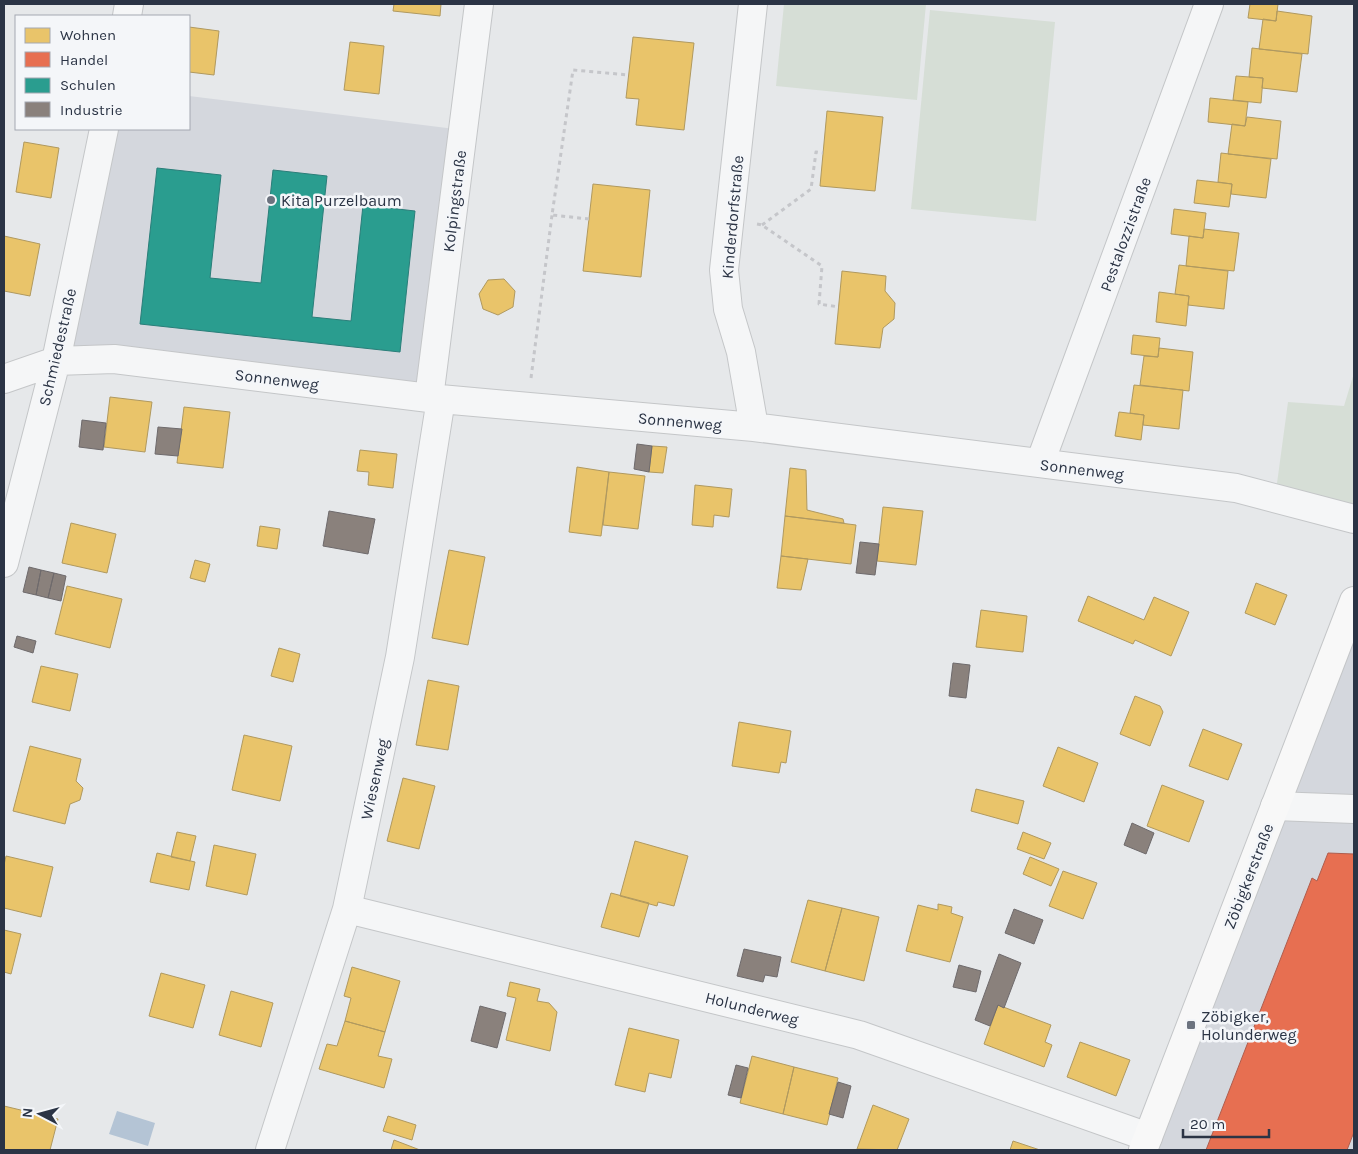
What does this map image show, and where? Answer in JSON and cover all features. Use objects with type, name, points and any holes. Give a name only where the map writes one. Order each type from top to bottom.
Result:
[{"type":"main road","name":"Zöbigkerstraße","points":[[1146,1144],[1354,601]]},
{"type":"street","name":"Kolpingstraße","points":[[435,399],[478,4]]},
{"type":"street","name":"Kinderdorfstraße","points":[[753,4],[724,270],[728,309],[741,352],[754,427]]},
{"type":"street","name":"Pestalozzistraße","points":[[1040,463],[1209,4]]},
{"type":"street","name":"Schmiedestraße","points":[[4,563],[56,361],[104,130]]},
{"type":"street","name":"Sonnenweg","points":[[4,379],[56,361],[114,359],[435,399],[754,427],[1236,488],[1354,519]]},
{"type":"street","name":"Wiesenweg","points":[[270,1150],[347,909],[400,657],[435,399]]},
{"type":"street","points":[[1275,806],[1354,808]]},
{"type":"street","name":"Holunderweg","points":[[347,909],[859,1034],[1146,1144]]},
{"type":"path","points":[[530,384],[573,70],[629,75]]},
{"type":"path","points":[[762,224],[811,189],[816,152],[823,153]]},
{"type":"path","points":[[552,216],[589,219]]},
{"type":"path","points":[[729,222],[762,224],[822,266],[819,304],[838,307]]},
{"type":"shaded area","points":[[784,4],[926,4],[917,100],[776,86]]},
{"type":"shaded area","points":[[930,10],[1055,22],[1036,221],[911,209]]},
{"type":"shaded area","name":"Kita Purzelbaum","points":[[190,96],[463,130],[429,398],[56,361],[104,130],[190,130]]},
{"type":"shaded area","points":[[1354,373],[1354,519],[1275,498],[1288,402],[1344,406]]},
{"type":"shaded area","points":[[1354,601],[1354,1150],[1143,1150]]},
{"type":"water","points":[[117,1111],[155,1123],[148,1146],[109,1134]]},
{"type":"building: Wohnen","points":[[394,4],[441,4],[440,16],[393,11]]},
{"type":"building: Wohnen","points":[[1250,4],[1278,4],[1276,21],[1248,18]]},
{"type":"building: Wohnen","points":[[1277,11],[1312,16],[1308,54],[1259,49],[1263,19],[1276,21]]},
{"type":"building: Wohnen","points":[[190,27],[219,31],[214,75],[190,72]]},
{"type":"building: Wohnen","points":[[633,37],[694,43],[684,130],[636,125],[639,99],[626,98]]},
{"type":"building: Wohnen","points":[[350,42],[384,46],[379,94],[344,90]]},
{"type":"building: Wohnen","points":[[1252,48],[1302,54],[1297,92],[1262,88],[1263,78],[1249,77]]},
{"type":"building: Wohnen","points":[[1236,76],[1263,78],[1261,103],[1233,100]]},
{"type":"building: Wohnen","points":[[1210,98],[1248,102],[1245,126],[1208,122]]},
{"type":"building: Wohnen","points":[[827,111],[883,117],[875,191],[820,186]]},
{"type":"building: Wohnen","points":[[1247,117],[1281,121],[1277,159],[1228,154],[1232,124],[1245,126]]},
{"type":"building: Wohnen","points":[[24,142],[59,148],[51,198],[16,192]]},
{"type":"building: Wohnen","points":[[1221,153],[1271,159],[1266,198],[1231,194],[1232,184],[1218,182]]},
{"type":"building: Wohnen","points":[[1197,180],[1232,184],[1229,207],[1194,203]]},
{"type":"building: Wohnen","points":[[593,184],[650,190],[641,277],[583,271]]},
{"type":"building: Wohnen","points":[[1174,209],[1206,213],[1203,238],[1171,234]]},
{"type":"building: Wohnen","points":[[1204,229],[1239,233],[1234,271],[1186,266],[1189,236],[1203,238]]},
{"type":"building: Wohnen","points":[[4,236],[40,244],[30,296],[4,291]]},
{"type":"building: Wohnen","points":[[1179,265],[1228,271],[1224,309],[1188,305],[1189,296],[1175,294]]},
{"type":"building: Wohnen","points":[[842,271],[886,276],[885,291],[895,303],[894,319],[883,328],[880,348],[835,344]]},
{"type":"building: Wohnen","points":[[504,279],[515,291],[513,307],[498,315],[483,309],[479,294],[488,280]]},
{"type":"building: Wohnen","points":[[1159,292],[1189,296],[1186,326],[1156,322]]},
{"type":"building: Wohnen","points":[[1133,335],[1160,338],[1158,357],[1131,354]]},
{"type":"building: Wohnen","points":[[1159,348],[1193,352],[1189,391],[1140,385],[1144,356],[1158,357]]},
{"type":"building: Wohnen","points":[[1134,385],[1183,390],[1179,429],[1143,425],[1144,415],[1130,413]]},
{"type":"building: Wohnen","points":[[110,397],[152,402],[145,452],[104,447]]},
{"type":"building: Wohnen","points":[[184,407],[230,412],[223,468],[177,463]]},
{"type":"building: Wohnen","points":[[1119,412],[1144,415],[1141,440],[1115,436]]},
{"type":"building: Wohnen","points":[[652,446],[667,447],[663,473],[649,472]]},
{"type":"building: Wohnen","points":[[360,450],[397,454],[393,488],[368,485],[369,472],[357,471]]},
{"type":"building: Wohnen","points":[[577,467],[609,472],[601,536],[569,532]]},
{"type":"building: Wohnen","points":[[790,468],[806,470],[807,510],[843,519],[844,523],[785,516]]},
{"type":"building: Wohnen","points":[[609,472],[645,476],[638,529],[603,525]]},
{"type":"building: Wohnen","points":[[695,485],[732,489],[729,517],[714,515],[713,527],[692,525]]},
{"type":"building: Wohnen","points":[[883,507],[923,511],[916,565],[877,561]]},
{"type":"building: Wohnen","points":[[785,516],[856,525],[851,564],[781,556]]},
{"type":"building: Wohnen","points":[[71,523],[116,534],[107,573],[62,563]]},
{"type":"building: Wohnen","points":[[260,526],[280,529],[277,549],[257,546]]},
{"type":"building: Wohnen","points":[[449,550],[485,557],[468,645],[432,638]]},
{"type":"building: Wohnen","points":[[781,556],[808,559],[801,590],[777,588]]},
{"type":"building: Wohnen","points":[[195,560],[210,564],[205,582],[190,578]]},
{"type":"building: Wohnen","points":[[1256,583],[1287,595],[1275,625],[1245,613]]},
{"type":"building: Wohnen","points":[[67,586],[122,599],[110,648],[55,634]]},
{"type":"building: Wohnen","points":[[1088,596],[1144,620],[1154,597],[1189,612],[1171,656],[1135,640],[1133,644],[1078,621]]},
{"type":"building: Wohnen","points":[[981,610],[1027,616],[1023,652],[976,647]]},
{"type":"building: Wohnen","points":[[279,648],[300,654],[293,682],[271,676]]},
{"type":"building: Wohnen","points":[[41,666],[78,674],[70,711],[32,702]]},
{"type":"building: Wohnen","points":[[428,680],[459,686],[448,750],[416,745]]},
{"type":"building: Wohnen","points":[[1135,696],[1160,706],[1163,712],[1150,746],[1120,734]]},
{"type":"building: Wohnen","points":[[739,722],[791,731],[786,763],[781,762],[779,773],[732,766]]},
{"type":"building: Wohnen","points":[[1203,729],[1242,744],[1228,780],[1189,766]]},
{"type":"building: Wohnen","points":[[244,735],[292,746],[280,801],[232,790]]},
{"type":"building: Wohnen","points":[[30,746],[81,759],[76,781],[83,788],[80,800],[70,804],[65,824],[13,811]]},
{"type":"building: Wohnen","points":[[1058,747],[1098,763],[1084,802],[1043,786]]},
{"type":"building: Wohnen","points":[[403,778],[435,786],[419,849],[387,841]]},
{"type":"building: Wohnen","points":[[1162,785],[1204,801],[1189,842],[1147,826]]},
{"type":"building: Wohnen","points":[[976,789],[1024,801],[1018,824],[971,811]]},
{"type":"building: Wohnen","points":[[177,832],[196,836],[190,861],[171,857]]},
{"type":"building: Wohnen","points":[[1023,832],[1051,843],[1044,859],[1017,849]]},
{"type":"building: Wohnen","points":[[635,841],[688,856],[674,906],[658,902],[657,906],[620,896]]},
{"type":"building: Wohnen","points":[[214,845],[256,854],[247,895],[206,886]]},
{"type":"building: Wohnen","points":[[157,853],[195,862],[189,890],[150,882]]},
{"type":"building: Wohnen","points":[[6,856],[53,867],[41,917],[4,908],[4,865]]},
{"type":"building: Wohnen","points":[[1030,857],[1059,869],[1051,886],[1023,874]]},
{"type":"building: Wohnen","points":[[1063,871],[1097,883],[1083,919],[1049,906]]},
{"type":"building: Wohnen","points":[[611,893],[649,903],[639,937],[601,927]]},
{"type":"building: Wohnen","points":[[808,900],[842,908],[825,971],[791,962]]},
{"type":"building: Wohnen","points":[[938,904],[952,907],[951,913],[963,917],[950,962],[906,951],[918,905],[938,910]]},
{"type":"building: Wohnen","points":[[842,908],[879,917],[864,981],[825,971]]},
{"type":"building: Wohnen","points":[[4,930],[21,934],[11,974],[4,972]]},
{"type":"building: Wohnen","points":[[352,967],[400,981],[385,1032],[345,1021],[351,998],[344,996]]},
{"type":"building: Wohnen","points":[[161,973],[205,985],[193,1028],[149,1016]]},
{"type":"building: Wohnen","points":[[510,982],[540,989],[537,1001],[549,1003],[557,1012],[550,1051],[506,1040],[516,998],[507,996]]},
{"type":"building: Wohnen","points":[[231,991],[273,1003],[261,1047],[219,1035]]},
{"type":"building: Wohnen","points":[[998,1005],[1051,1025],[1045,1042],[1052,1045],[1044,1067],[984,1044]]},
{"type":"building: Wohnen","points":[[345,1021],[385,1032],[378,1056],[392,1059],[384,1088],[319,1069],[327,1044],[337,1046]]},
{"type":"building: Wohnen","points":[[629,1028],[679,1040],[671,1078],[649,1073],[645,1092],[615,1085]]},
{"type":"building: Wohnen","points":[[1080,1042],[1130,1060],[1116,1096],[1067,1077]]},
{"type":"building: Wohnen","points":[[752,1056],[794,1067],[783,1114],[740,1103]]},
{"type":"building: Wohnen","points":[[794,1067],[838,1078],[827,1125],[783,1114]]},
{"type":"building: Wohnen","points":[[873,1105],[909,1119],[897,1150],[857,1149]]},
{"type":"building: Wohnen","points":[[4,1106],[58,1119],[50,1150],[4,1150]]},
{"type":"building: Wohnen","points":[[388,1116],[416,1125],[412,1140],[383,1131]]},
{"type":"building: Wohnen","points":[[394,1140],[420,1150],[391,1150]]},
{"type":"building: Wohnen","points":[[1013,1141],[1040,1150],[1010,1150]]},
{"type":"building: Handel","points":[[1328,853],[1354,854],[1354,1132],[1347,1150],[1206,1150],[1312,878],[1317,881]]},
{"type":"building: Schulen","points":[[157,168],[221,175],[210,278],[261,283],[273,170],[327,176],[312,317],[351,321],[363,205],[415,211],[400,352],[140,324]]},
{"type":"building: Industrie","points":[[82,420],[106,423],[103,450],[79,447]]},
{"type":"building: Industrie","points":[[158,427],[182,429],[178,456],[155,454]]},
{"type":"building: Industrie","points":[[637,444],[652,446],[649,472],[634,469]]},
{"type":"building: Industrie","points":[[329,511],[375,519],[368,554],[323,546]]},
{"type":"building: Industrie","points":[[860,542],[879,544],[875,575],[856,573]]},
{"type":"building: Industrie","points":[[29,567],[41,570],[36,595],[23,592]]},
{"type":"building: Industrie","points":[[41,570],[54,573],[48,598],[36,595]]},
{"type":"building: Industrie","points":[[54,573],[66,576],[61,601],[48,598]]},
{"type":"building: Industrie","points":[[17,636],[36,641],[33,653],[14,647]]},
{"type":"building: Industrie","points":[[953,663],[970,665],[966,698],[949,696]]},
{"type":"building: Industrie","points":[[1132,823],[1154,833],[1146,854],[1124,845]]},
{"type":"building: Industrie","points":[[1014,909],[1043,920],[1034,944],[1005,933]]},
{"type":"building: Industrie","points":[[744,949],[781,957],[777,977],[765,975],[763,982],[737,976]]},
{"type":"building: Industrie","points":[[999,954],[1021,963],[1004,1008],[998,1005],[990,1026],[975,1020]]},
{"type":"building: Industrie","points":[[959,965],[981,971],[976,992],[953,987]]},
{"type":"building: Industrie","points":[[480,1006],[506,1013],[497,1048],[471,1041]]},
{"type":"building: Industrie","points":[[736,1065],[748,1068],[741,1098],[728,1095]]},
{"type":"building: Industrie","points":[[838,1082],[851,1086],[843,1118],[829,1114]]},
{"type":"place","name":"Kita Purzelbaum","points":[[271,200]]},
{"type":"place","name":"Zöbigker, Holunderweg","points":[[1191,1025]]}]
